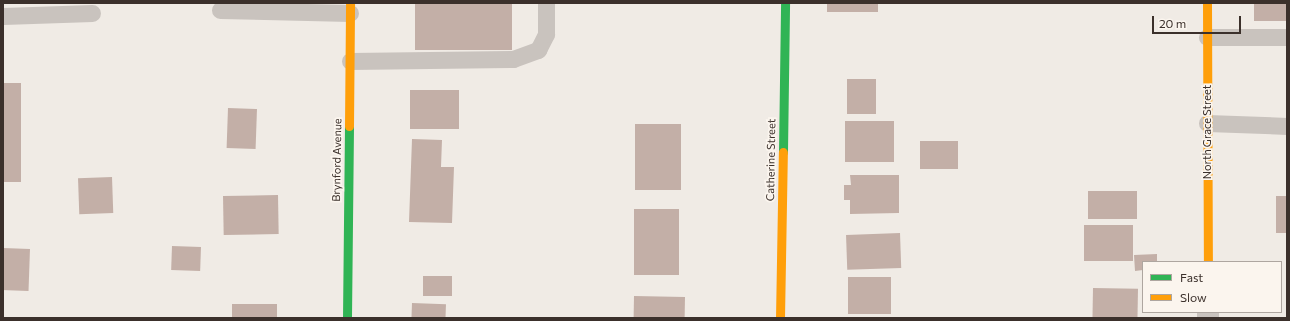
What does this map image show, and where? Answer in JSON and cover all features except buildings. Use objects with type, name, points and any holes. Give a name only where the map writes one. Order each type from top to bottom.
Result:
[{"type":"street","name":"Catherine Street","points":[[780,318],[785,3]]},
{"type":"street","name":"North Grace Street","points":[[1207,3],[1208,261]]},
{"type":"street","name":"Brynford Avenue","points":[[347,318],[350,8]]},
{"type":"lane","points":[[350,61],[514,59],[538,50],[546,34],[546,3]]},
{"type":"lane","points":[[220,10],[350,8]]},
{"type":"lane","points":[[3,16],[92,13]]},
{"type":"lane","points":[[1207,37],[1287,37]]},
{"type":"lane","points":[[1207,123],[1287,126]]},
{"type":"traffic: fast","points":[[783,152],[785,3]]},
{"type":"traffic: fast","points":[[347,318],[349,126]]},
{"type":"traffic: slow","points":[[349,126],[350,3]]},
{"type":"traffic: slow","points":[[1207,3],[1208,261]]},
{"type":"traffic: slow","points":[[780,318],[783,152]]}]
